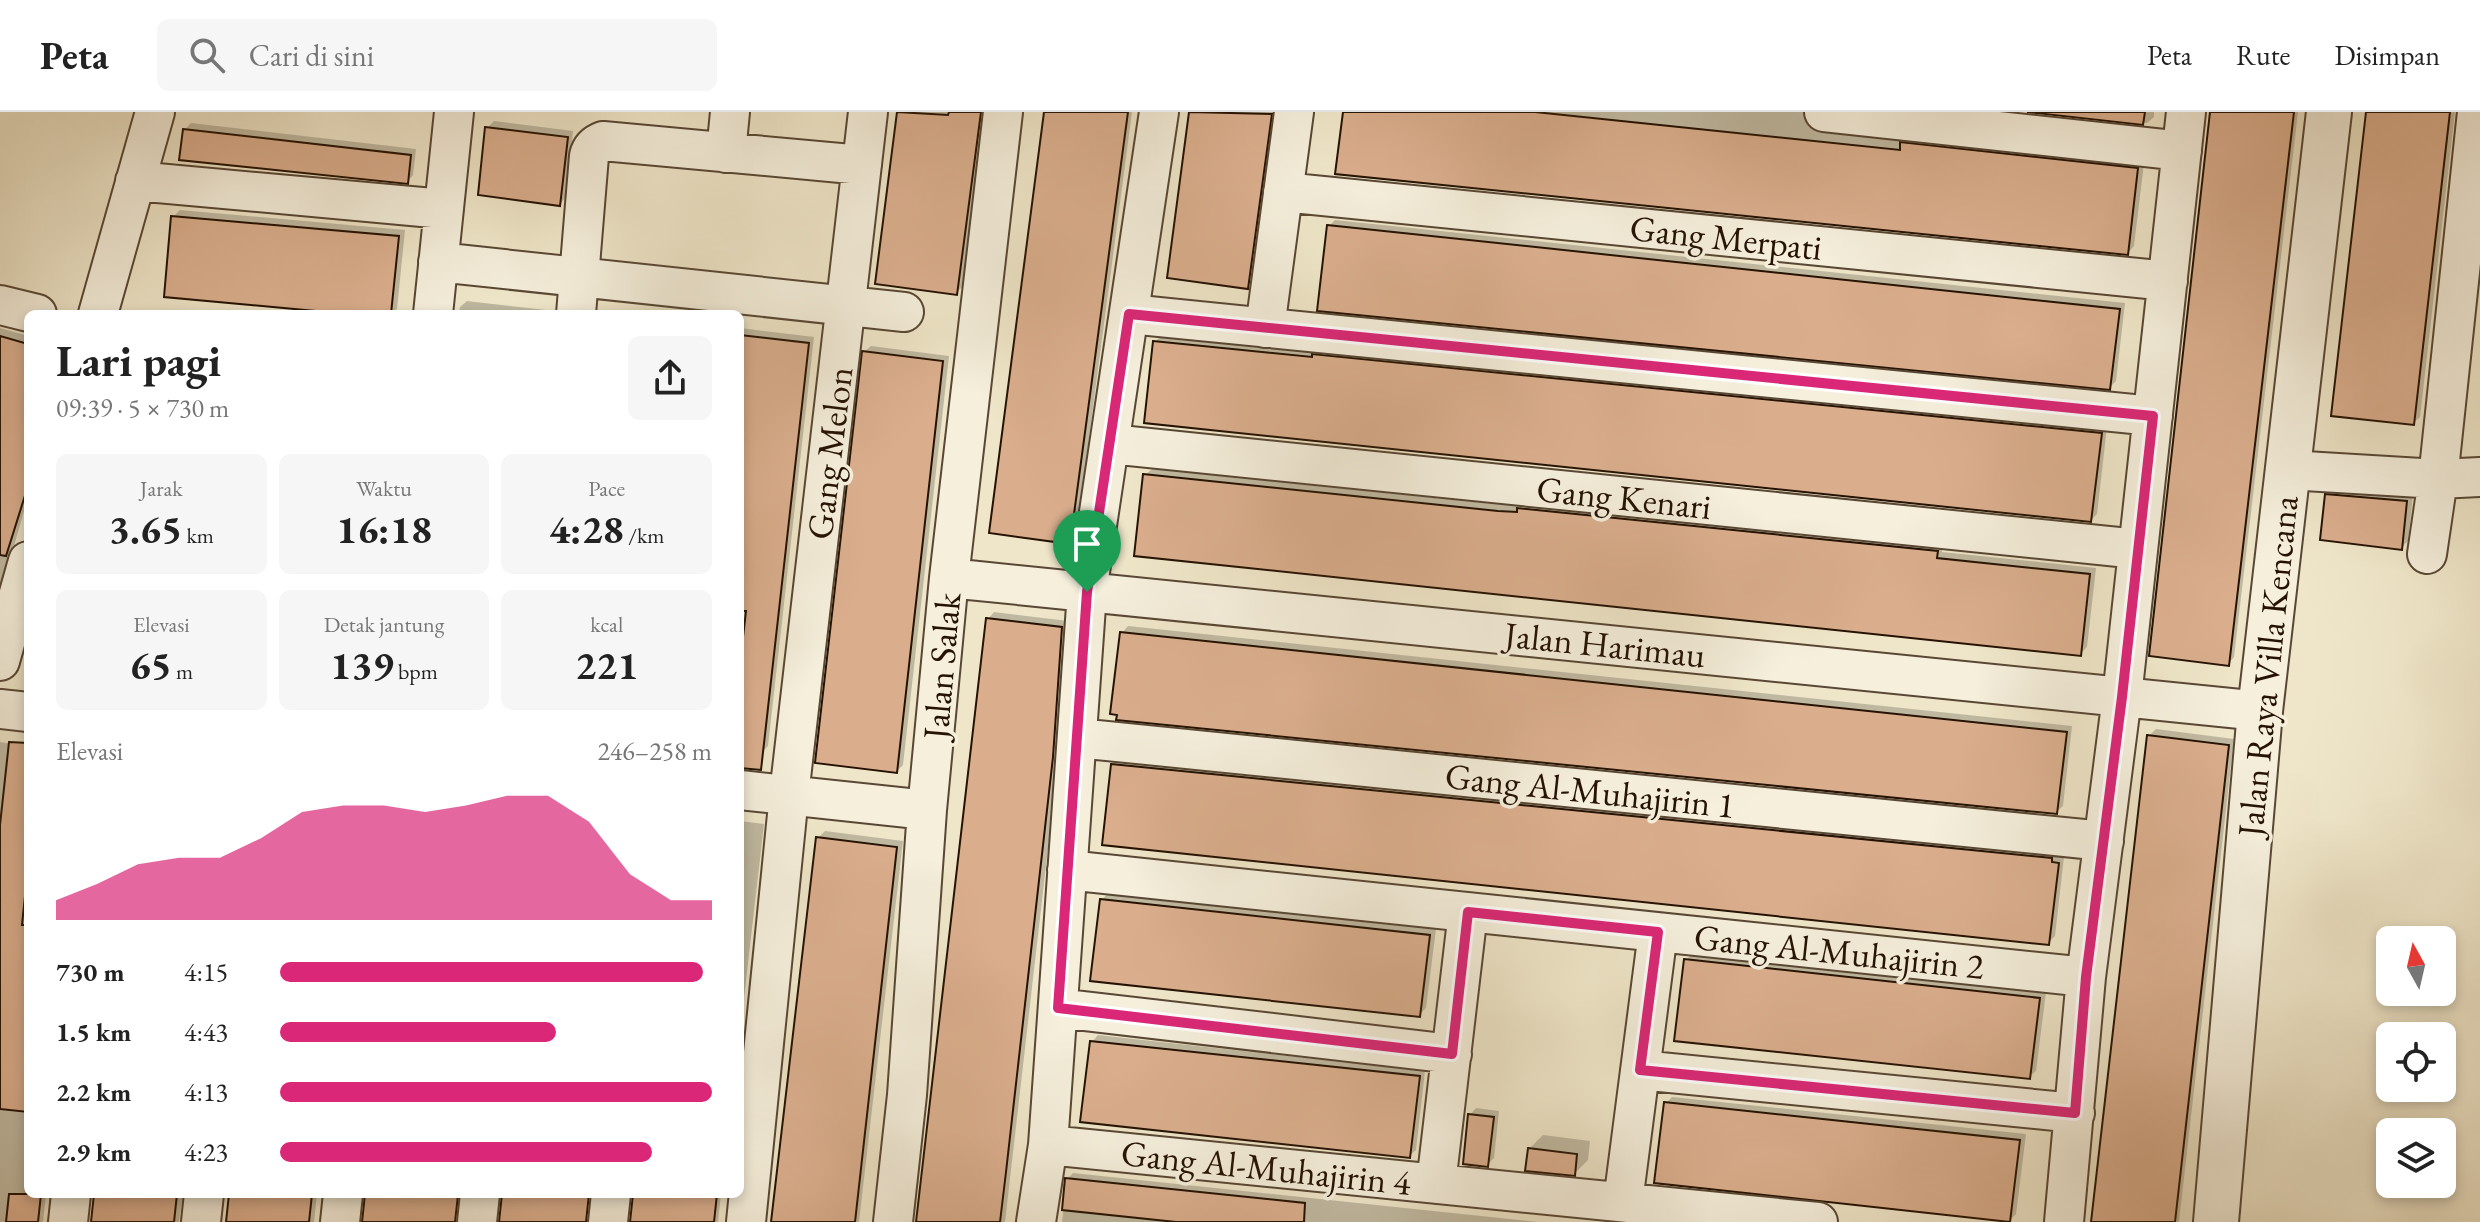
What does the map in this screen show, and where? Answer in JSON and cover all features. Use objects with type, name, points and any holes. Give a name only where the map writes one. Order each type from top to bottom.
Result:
[{"type":"street","points":[[99,310],[155,112]]},
{"type":"street","points":[[433,310],[454,112]]},
{"type":"street","points":[[726,153],[730,112]]},
{"type":"street","name":"Gang Melon","points":[[746,1222],[789,795],[868,112]]},
{"type":"street","name":"Jalan Salak","points":[[893,1222],[907,1095],[927,810],[949,578],[1003,112]]},
{"type":"street","points":[[1036,1222],[1048,1145],[1087,592],[1159,112]]},
{"type":"street","points":[[1265,328],[1294,112]]},
{"type":"street","points":[[1824,112],[2182,151]]},
{"type":"street","points":[[2064,1222],[2086,977],[2122,697],[2186,112]]},
{"type":"street","name":"Jalan Raya Villa Kencana","points":[[2216,1222],[2260,711],[2329,112]]},
{"type":"street","points":[[2427,554],[2438,479],[2477,112]]},
{"type":"street","points":[[578,296],[591,149],[603,141],[862,165]]},
{"type":"street","points":[[135,181],[444,209]]},
{"type":"street","name":"Gang Merpati","points":[[1283,192],[2168,281]]},
{"type":"street","points":[[438,262],[578,296],[846,306],[904,312]]},
{"type":"street","points":[[0,305],[24,311]]},
{"type":"street","points":[[1129,314],[2153,416]]},
{"type":"street","name":"Gang Kenari","points":[[1110,444],[2138,549]]},
{"type":"street","points":[[2288,470],[2438,479],[2480,477]]},
{"type":"street","name":"Jalan Harimau","points":[[949,578],[2260,711]]},
{"type":"street","points":[[0,661],[24,579]]},
{"type":"street","points":[[0,709],[24,712]]},
{"type":"street","name":"Gang Al-Muhajirin 1","points":[[1077,738],[2104,841]]},
{"type":"street","points":[[744,790],[927,810]]},
{"type":"street","name":"Gang Al-Muhajirin 2","points":[[1067,870],[2086,977]]},
{"type":"street","points":[[1436,1184],[1468,912]]},
{"type":"street","points":[[1623,1202],[1658,932]]},
{"type":"street","points":[[1058,1008],[1452,1054]]},
{"type":"street","points":[[1640,1070],[2075,1113]]},
{"type":"street","name":"Gang Al-Muhajirin 4","points":[[1048,1145],[1818,1222]]},
{"type":"street","points":[[68,1222],[71,1198]]},
{"type":"street","points":[[201,1222],[204,1198]]},
{"type":"street","points":[[340,1222],[343,1198]]},
{"type":"street","points":[[477,1222],[480,1198]]},
{"type":"street","points":[[608,1222],[611,1198]]},
{"type":"building","points":[[897,112],[948,115],[949,112],[981,112],[957,295],[875,284]]},
{"type":"building","points":[[1044,112],[1128,112],[1070,544],[989,533]]},
{"type":"building","points":[[1189,112],[1272,114],[1248,289],[1167,278]]},
{"type":"building","points":[[1343,112],[1535,112],[1900,150],[1900,142],[2138,168],[2128,255],[1335,174]]},
{"type":"building","points":[[2027,112],[2145,112],[2143,125]]},
{"type":"building","points":[[2210,112],[2294,112],[2229,666],[2149,656]]},
{"type":"building","points":[[2366,112],[2450,112],[2414,425],[2331,416]]},
{"type":"building","points":[[485,127],[568,137],[560,206],[478,195]]},
{"type":"building","points":[[183,129],[411,155],[408,184],[179,160]]},
{"type":"building","points":[[171,216],[399,236],[391,310],[305,310],[164,297]]},
{"type":"building","points":[[1327,225],[2120,309],[2110,390],[1317,311]]},
{"type":"building","points":[[744,335],[809,343],[761,770],[744,768]]},
{"type":"building","points":[[0,336],[24,343],[24,499],[6,556],[0,555]]},
{"type":"building","points":[[1153,341],[1312,357],[1312,354],[2102,433],[2091,522],[1144,423]]},
{"type":"building","points":[[862,351],[943,361],[897,773],[815,763]]},
{"type":"building","points":[[1143,474],[1498,511],[1517,512],[1517,508],[1938,551],[1937,558],[2090,574],[2081,656],[1134,556]]},
{"type":"building","points":[[2325,494],[2407,501],[2402,550],[2320,540]]},
{"type":"building","points":[[986,618],[1062,627],[1053,757],[1006,1172],[1000,1222],[916,1222]]},
{"type":"building","points":[[1120,632],[2067,732],[2057,814],[1116,720],[1117,715],[1110,714]]},
{"type":"building","points":[[2147,735],[2229,745],[2175,1222],[2091,1222]]},
{"type":"building","points":[[9,742],[24,743],[24,1112],[0,1109],[0,825]]},
{"type":"building","points":[[1111,764],[2052,858],[2052,862],[2059,863],[2049,945],[1102,845]]},
{"type":"building","points":[[816,837],[897,847],[855,1222],[771,1222]]},
{"type":"building","points":[[1100,899],[1430,935],[1420,1017],[1090,981]]},
{"type":"building","points":[[1684,959],[2040,998],[2030,1079],[1674,1041]]},
{"type":"building","points":[[1090,1041],[1420,1076],[1410,1158],[1080,1122]]},
{"type":"building","points":[[1664,1102],[2020,1140],[2010,1222],[1654,1183]]},
{"type":"building","points":[[1468,1114],[1494,1117],[1488,1167],[1463,1164]]},
{"type":"building","points":[[1528,1148],[1577,1154],[1575,1176],[1525,1171]]},
{"type":"building","points":[[1065,1178],[1305,1203],[1304,1222],[1176,1222],[1062,1210]]},
{"type":"building","points":[[9,1194],[41,1198],[38,1222],[6,1222]]},
{"type":"building","points":[[94,1198],[177,1198],[174,1222],[91,1222]]},
{"type":"building","points":[[229,1198],[312,1198],[309,1222],[226,1222]]},
{"type":"building","points":[[365,1198],[458,1198],[455,1222],[362,1222]]},
{"type":"building","points":[[502,1198],[589,1198],[586,1222],[499,1222]]},
{"type":"building","points":[[633,1198],[717,1198],[714,1222],[630,1222]]},
{"type":"route","points":[[1129,314],[2153,416],[2122,697],[2086,977],[2075,1113],[1640,1070],[1658,932],[1468,912],[1452,1054],[1058,1008],[1087,592],[1129,314]]}]
